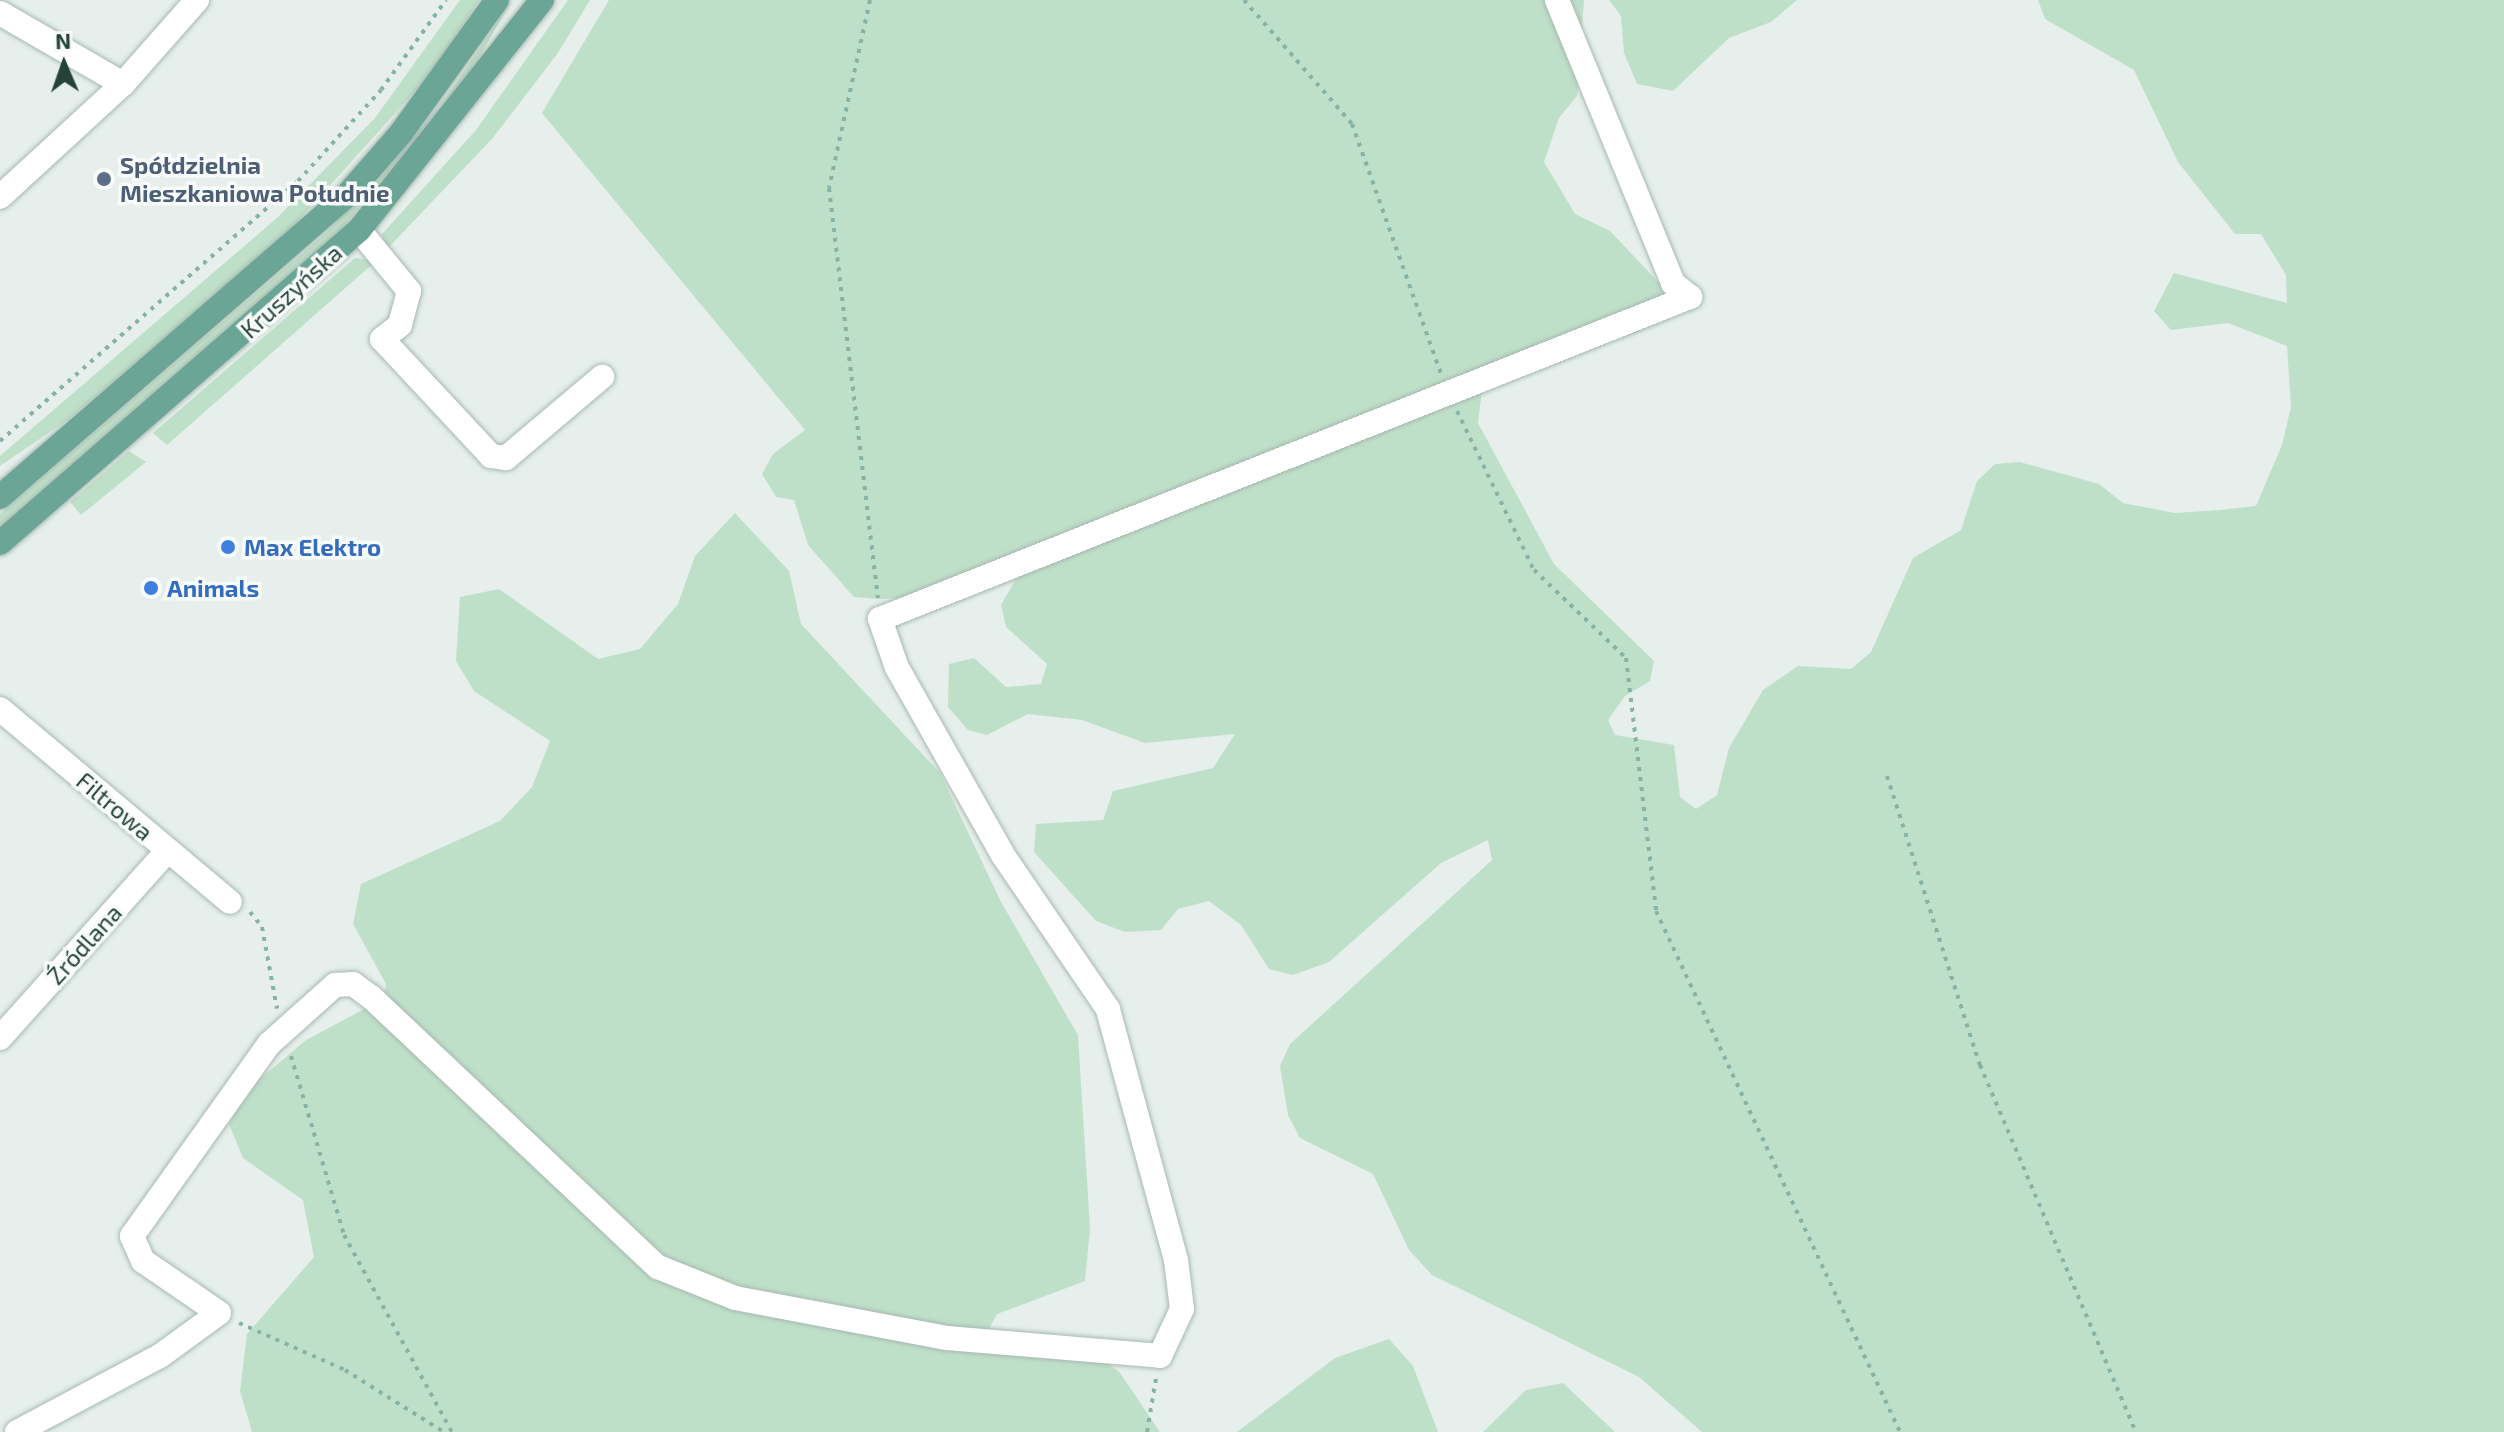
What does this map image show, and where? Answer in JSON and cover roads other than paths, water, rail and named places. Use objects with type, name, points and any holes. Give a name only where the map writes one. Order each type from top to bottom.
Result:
[{"type":"main road","name":"Kruszyńska","points":[[0,497],[347,195],[401,133],[497,0]]},
{"type":"main road","name":"Kruszyńska","points":[[0,543],[359,230],[542,0]]},
{"type":"street","points":[[0,197],[123,84],[197,0]]},
{"type":"street","points":[[17,1432],[160,1356],[219,1313],[143,1261],[132,1236],[283,1030],[335,985],[353,984],[658,1267],[735,1298],[947,1338],[1160,1356],[1182,1309],[1176,1260],[1108,1009],[1003,855],[897,668],[880,619],[1446,390],[1690,297],[1673,283],[1557,0]]},
{"type":"street","points":[[0,13],[123,84]]},
{"type":"street","points":[[359,230],[409,291],[400,325],[382,339],[491,456],[506,458],[602,377]]},
{"type":"street","name":"Filtrowa","points":[[4,718],[230,902]]},
{"type":"street","name":"Źródlana","points":[[0,1038],[168,850]]},
{"type":"place","name":"Spółdzielnia Mieszkaniowa Południe","points":[[104,179]]},
{"type":"place","name":"Max Elektro","points":[[228,547]]},
{"type":"place","name":"Animals","points":[[151,588]]}]
